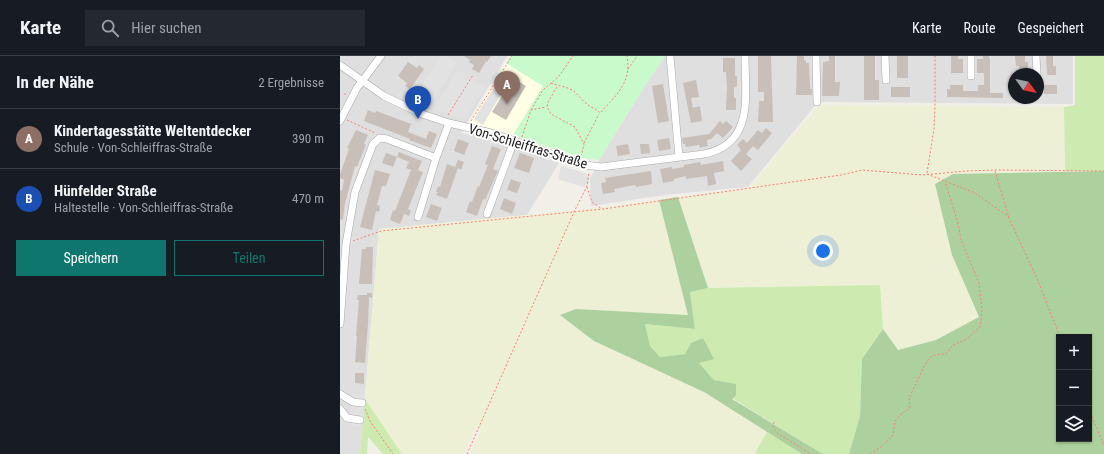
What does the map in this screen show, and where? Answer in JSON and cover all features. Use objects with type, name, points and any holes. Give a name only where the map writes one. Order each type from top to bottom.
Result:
[{"type":"street","points":[[341,120],[352,97],[362,81],[381,56]]},
{"type":"street","points":[[670,56],[679,157]]},
{"type":"street","name":"Von-Schleiffras-Straße","points":[[340,65],[391,100],[439,116],[451,122],[591,167],[606,167],[709,153],[728,145],[742,125],[745,110],[745,56]]},
{"type":"street","points":[[816,56],[818,102]]},
{"type":"street","points":[[885,56],[886,80]]},
{"type":"street","points":[[971,56],[971,76]]},
{"type":"street","points":[[1036,56],[1037,68]]},
{"type":"street","points":[[418,217],[436,158],[451,122]]},
{"type":"street","points":[[340,324],[346,244],[355,192],[373,144],[380,138],[387,139],[436,158]]},
{"type":"street","points":[[487,214],[517,142]]},
{"type":"street","points":[[340,394],[352,402],[362,403]]},
{"type":"street","points":[[340,408],[347,418],[360,420]]},
{"type":"path","points":[[468,127],[512,56]]},
{"type":"path","points":[[517,142],[531,110],[543,90],[559,76],[573,56]]},
{"type":"path","points":[[580,163],[584,144],[600,113],[622,89],[626,81],[628,69],[627,56]]},
{"type":"path","points":[[628,69],[637,56]]},
{"type":"path","points":[[927,174],[934,129],[935,56]]},
{"type":"path","points":[[451,122],[473,75]]},
{"type":"path","points":[[551,83],[558,87],[569,88],[585,103],[597,109],[600,113]]},
{"type":"path","points":[[558,87],[548,102],[547,107],[551,114],[575,127],[584,144]]},
{"type":"path","points":[[531,110],[547,107]]},
{"type":"path","points":[[341,120],[375,133],[380,138]]},
{"type":"path","points":[[467,454],[586,186],[591,167]]},
{"type":"path","points":[[346,244],[381,231],[603,209],[834,176],[862,170],[927,174],[995,170],[1104,171]]},
{"type":"path","points":[[995,170],[1009,218],[1038,281],[1059,334]]},
{"type":"path","points":[[927,174],[975,193],[1009,218]]},
{"type":"path","points":[[870,454],[893,435],[895,421],[901,414],[910,408],[909,397],[914,390],[924,365],[932,356],[946,354],[953,345],[967,339],[980,327],[982,310],[979,283],[961,240],[958,223],[945,181]]},
{"type":"path","points":[[586,186],[592,202],[603,209]]},
{"type":"path","points":[[362,403],[370,421],[393,454]]},
{"type":"path","points":[[1092,416],[1104,446]]},
{"type":"path","points":[[774,422],[772,428],[810,454]]},
{"type":"shaded area","points":[[340,56],[507,56],[461,133],[476,135],[559,163],[527,215],[379,229],[360,454],[340,454]]},
{"type":"shaded area","points":[[441,56],[447,56],[455,62],[455,66],[428,109],[412,100]]},
{"type":"shaded area","points":[[665,56],[1073,56],[1073,104],[1044,104],[1044,68],[1008,68],[1008,103],[818,102],[748,187],[664,195],[591,206],[590,179],[599,160]]},
{"type":"shaded area","points":[[506,63],[543,86],[513,135],[470,122]]},
{"type":"shaded area","points":[[457,70],[485,88],[464,120],[434,110]]},
{"type":"shaded area","points":[[493,89],[501,94],[483,125],[474,119]]},
{"type":"shaded area","points":[[819,105],[1064,107],[1065,171],[953,174],[935,184],[952,255],[980,317],[936,340],[898,350],[883,329],[879,285],[708,288],[678,197],[749,188]]},
{"type":"shaded area","points":[[561,166],[591,175],[588,185],[583,187],[558,179]]},
{"type":"shaded area","points":[[659,200],[688,316],[576,309],[560,315],[704,392],[767,432],[755,454],[470,454],[480,431],[477,426],[464,454],[402,454],[365,399],[379,229],[580,210]]},
{"type":"shaded area","points":[[351,394],[365,396],[360,427],[350,426]]},
{"type":"green space","points":[[511,56],[665,56],[599,160],[577,157],[513,135],[543,86],[506,63]]},
{"type":"green space","points":[[1075,56],[1104,56],[1104,171],[1065,171],[1064,107],[1075,105]]},
{"type":"green space","points":[[1104,171],[1104,454],[849,454],[860,416],[862,359],[883,329],[898,350],[936,340],[979,317],[952,255],[935,184],[953,174]]},
{"type":"green space","points":[[678,197],[708,288],[690,292],[695,329],[645,324],[650,346],[660,357],[685,354],[691,343],[703,338],[714,359],[699,363],[714,380],[736,384],[736,395],[732,399],[823,454],[802,454],[704,392],[594,341],[560,315],[576,309],[688,315],[659,200]]},
{"type":"green space","points":[[880,285],[883,329],[862,359],[860,416],[849,454],[823,454],[732,398],[736,385],[714,380],[698,362],[691,343],[685,354],[660,357],[650,346],[645,324],[695,329],[690,292],[708,288]]},
{"type":"green space","points":[[365,399],[402,454],[383,454],[368,437],[367,454],[360,454]]},
{"type":"green space","points":[[767,432],[802,454],[755,453]]},
{"type":"building","points":[[464,56],[491,56],[487,62],[486,61],[479,73],[472,69],[474,65]]},
{"type":"building","points":[[758,56],[771,56],[773,122],[758,122],[759,101],[764,101],[764,92],[758,92]]},
{"type":"building","points":[[797,56],[804,56],[806,63],[809,63],[810,89],[812,89],[812,95],[796,95]]},
{"type":"building","points":[[829,56],[835,56],[835,82],[840,82],[839,96],[822,96],[823,62],[829,61]]},
{"type":"building","points":[[864,56],[875,56],[875,80],[879,80],[879,100],[864,100]]},
{"type":"building","points":[[897,56],[908,56],[908,78],[897,78]]},
{"type":"building","points":[[951,56],[958,56],[958,59],[963,59],[963,73],[951,73]]},
{"type":"building","points":[[983,56],[989,56],[990,58],[990,93],[1003,93],[1003,98],[947,97],[947,89],[950,89],[950,85],[963,85],[963,91],[978,91],[978,85],[984,85],[984,73],[977,73],[977,59],[983,59]]},
{"type":"building","points":[[1015,56],[1025,56],[1025,62],[1028,62],[1028,68],[1019,68],[1019,66],[1016,66]]},
{"type":"building","points":[[1046,56],[1053,56],[1053,66],[1056,66],[1056,75],[1047,75]]},
{"type":"building","points":[[723,58],[735,58],[735,76],[737,76],[737,87],[734,87],[734,98],[736,98],[736,110],[726,110],[727,87],[726,72],[723,72]]},
{"type":"building","points":[[408,62],[417,68],[419,65],[424,69],[410,89],[405,86],[407,83],[398,76]]},
{"type":"building","points":[[513,78],[526,86],[506,120],[492,112]]},
{"type":"building","points":[[696,80],[699,97],[691,98],[693,108],[700,106],[702,121],[691,123],[683,83]]},
{"type":"building","points":[[663,84],[669,121],[658,123],[652,86]]},
{"type":"building","points":[[1044,85],[1057,85],[1057,94],[1044,94]]},
{"type":"building","points":[[891,87],[910,87],[910,97],[891,97]]},
{"type":"building","points":[[368,110],[375,113],[376,111],[411,124],[408,132],[426,139],[429,131],[437,134],[431,148],[364,121]]},
{"type":"building","points":[[720,121],[723,124],[726,121],[733,127],[723,138],[717,133],[711,139],[707,140],[708,146],[700,148],[699,145],[686,147],[685,144],[683,144],[682,138],[709,134]]},
{"type":"building","points":[[766,128],[772,133],[758,150],[753,146],[746,154],[752,159],[741,171],[731,161],[741,150],[737,145],[743,139],[747,143],[758,130],[762,133]]},
{"type":"building","points":[[356,130],[368,135],[364,144],[366,145],[357,167],[355,166],[345,203],[343,220],[340,219],[340,190],[342,191],[344,180],[340,178],[340,174],[349,149],[347,148]]},
{"type":"building","points":[[669,138],[671,149],[659,151],[657,140]]},
{"type":"building","points":[[458,139],[469,143],[464,155],[454,151]]},
{"type":"building","points":[[628,144],[630,154],[618,156],[616,146]]},
{"type":"building","points":[[640,144],[649,144],[650,153],[641,154]]},
{"type":"building","points":[[492,146],[501,149],[493,169],[498,171],[485,200],[483,199],[477,216],[466,212],[488,165],[485,164]]},
{"type":"building","points":[[399,152],[422,161],[418,170],[423,172],[408,209],[411,211],[409,216],[404,214],[400,224],[390,220],[411,170],[406,168],[409,162],[397,157]]},
{"type":"building","points":[[386,153],[397,157],[393,167],[382,163]]},
{"type":"building","points":[[520,153],[534,158],[529,173],[514,168]]},
{"type":"building","points":[[458,160],[464,162],[461,170],[458,168],[447,199],[436,195],[447,164],[455,167]]},
{"type":"building","points":[[723,161],[724,171],[714,173],[716,184],[708,186],[707,176],[686,179],[686,176],[674,179],[674,181],[663,183],[660,169],[684,167],[684,165],[700,162],[701,165]]},
{"type":"building","points":[[375,170],[390,174],[386,186],[382,186],[377,205],[380,206],[379,212],[376,211],[372,230],[360,227]]},
{"type":"building","points":[[651,171],[652,184],[636,187],[635,185],[614,189],[615,192],[603,194],[601,183],[606,182],[605,178]]},
{"type":"building","points":[[511,179],[521,183],[517,193],[507,190]]},
{"type":"building","points":[[504,198],[516,203],[512,214],[500,209]]},
{"type":"building","points":[[431,204],[442,208],[437,221],[426,217]]},
{"type":"building","points":[[366,247],[373,247],[372,284],[359,284],[362,249],[366,249]]},
{"type":"building","points":[[367,293],[372,293],[372,298],[369,297],[365,363],[355,362],[359,300],[357,300],[358,295],[367,295]]},
{"type":"building","points":[[355,373],[364,373],[364,384],[355,383]]},
{"type":"place","name":"Kindertagesstätte Weltentdecker","points":[[507,104]]},
{"type":"place","name":"Hünfelder Straße","points":[[418,119]]}]
